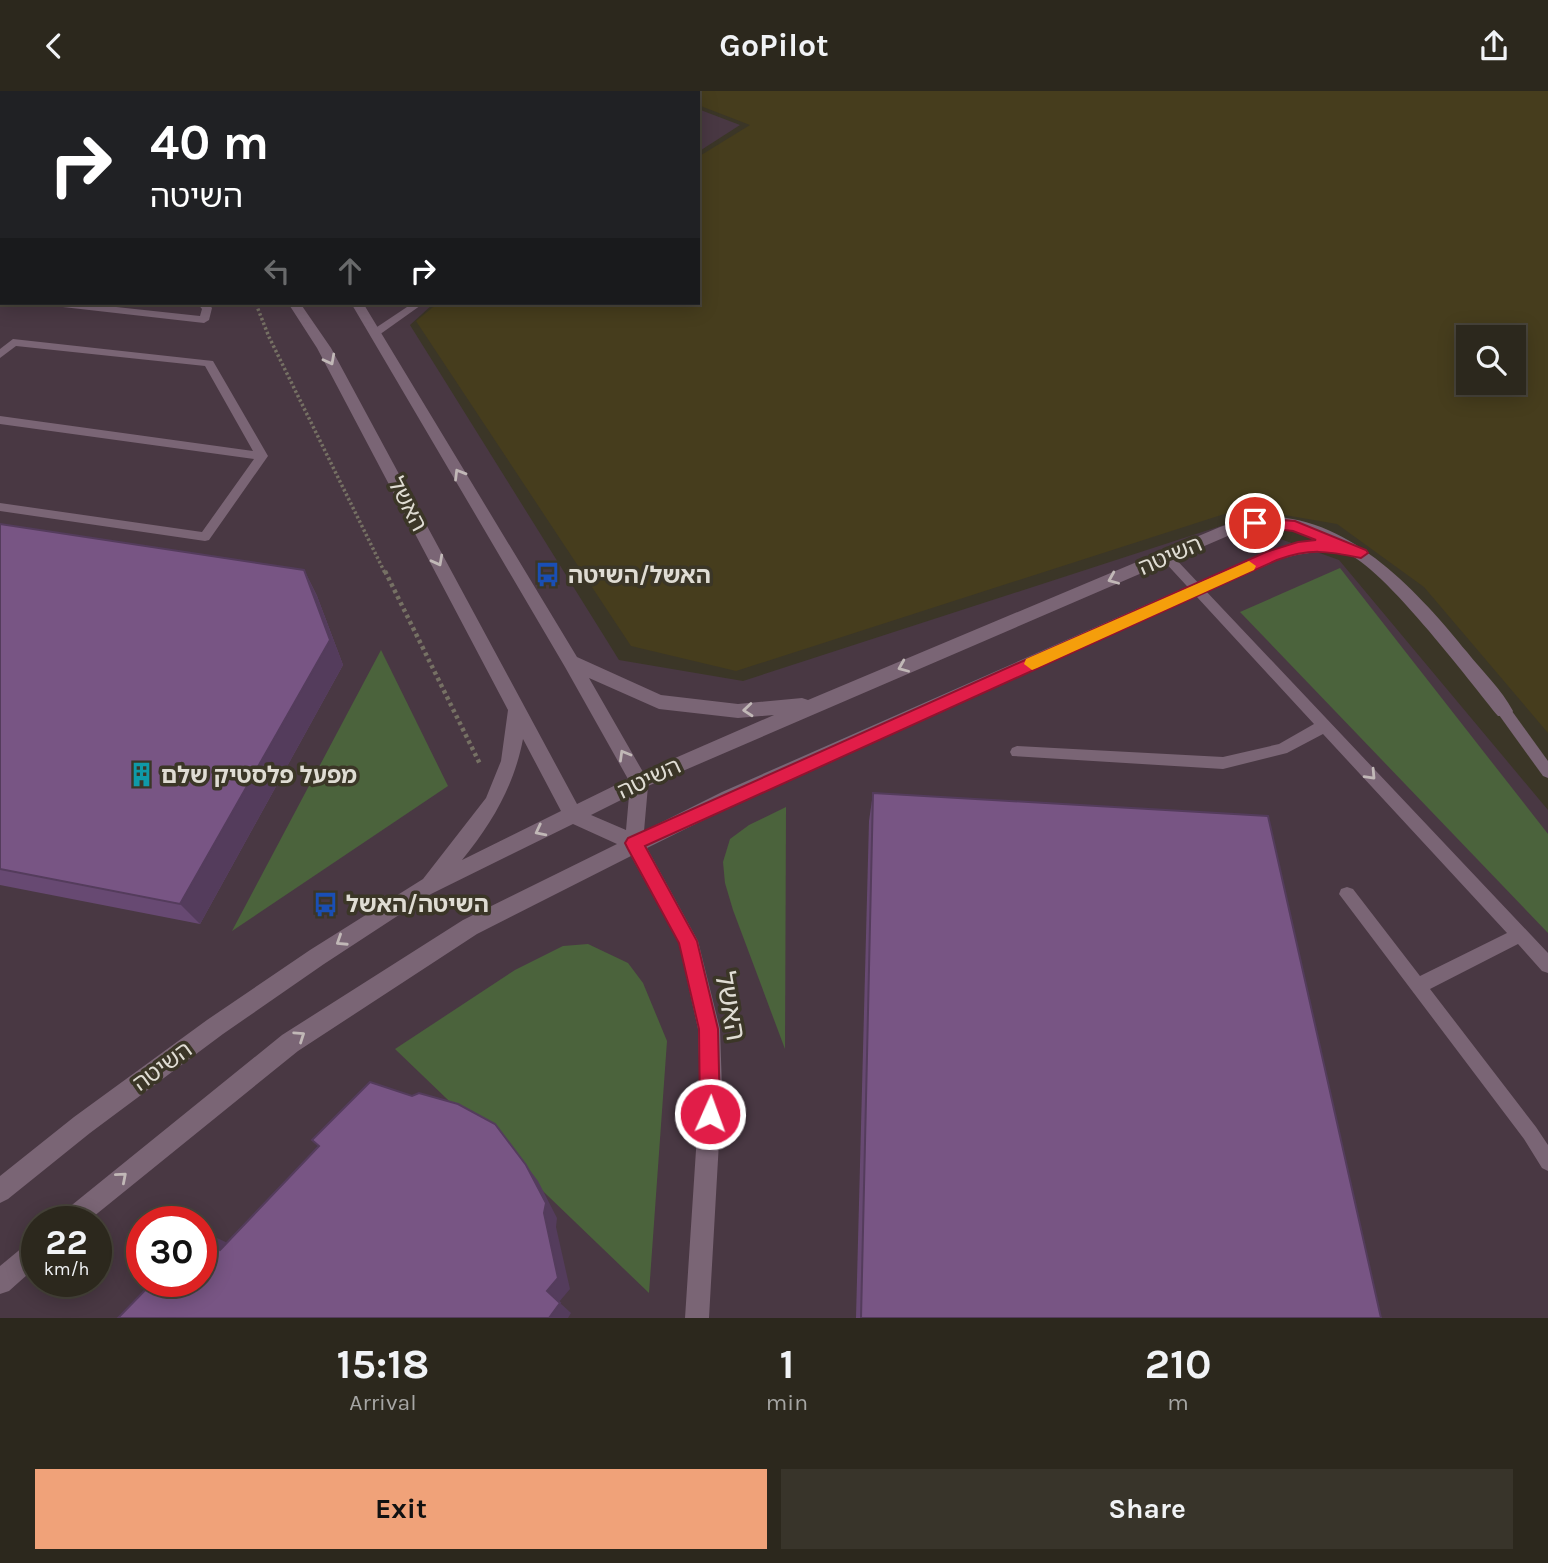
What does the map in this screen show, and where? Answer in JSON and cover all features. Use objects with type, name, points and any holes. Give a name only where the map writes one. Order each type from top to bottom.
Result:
[{"type":"street","name":"האשל","points":[[295,305],[324,348],[573,815]]},
{"type":"street","points":[[358,305],[571,661],[639,782],[634,843],[573,815]]},
{"type":"street","name":"השיטה","points":[[0,1191],[82,1125],[215,1027],[424,888],[639,782],[1225,531],[1255,523],[1295,526],[1361,553]]},
{"type":"street","name":"השיטה","points":[[88,1206],[300,1036],[470,927],[634,843],[1298,547],[1324,545],[1361,553]]},
{"type":"street","points":[[1361,553],[1414,601],[1504,711]]},
{"type":"street","points":[[571,661],[659,702],[737,711],[816,704]]},
{"type":"street","points":[[424,888],[488,813],[507,775],[516,741],[517,707]]},
{"type":"street","name":"האשל","points":[[634,843],[688,941],[709,1029],[711,1089],[696,1318]]},
{"type":"street","points":[[0,1282],[21,1264]]},
{"type":"lane","points":[[72,305],[204,320],[207,307],[204,305]]},
{"type":"lane","points":[[375,333],[416,305]]},
{"type":"lane","points":[[0,355],[13,342],[209,363],[262,456]]},
{"type":"lane","points":[[0,420],[262,456]]},
{"type":"lane","points":[[0,507],[205,537],[262,456]]},
{"type":"lane","points":[[1166,557],[1548,965]]},
{"type":"lane","points":[[1504,711],[1548,772]]},
{"type":"lane","points":[[1017,752],[1223,763],[1282,749],[1324,726]]},
{"type":"lane","points":[[1348,894],[1530,1133],[1548,1162]]},
{"type":"lane","points":[[1418,986],[1520,935]]},
{"type":"path","points":[[256,305],[269,337],[496,797]]},
{"type":"shaded area","points":[[700,110],[740,125],[700,151]]},
{"type":"shaded area","points":[[0,305],[432,305],[410,325],[619,660],[743,681],[1233,522],[1339,560],[1548,810],[1548,1318],[0,1318]]},
{"type":"green space","points":[[1340,568],[1548,834],[1548,933],[1240,612]]},
{"type":"green space","points":[[381,650],[448,786],[232,931]]},
{"type":"green space","points":[[786,807],[785,1049],[733,910],[725,883],[723,862],[730,839],[749,825]]},
{"type":"green space","points":[[588,944],[628,963],[643,983],[667,1041],[649,1293],[395,1049],[515,970],[563,946]]},
{"type":"sand","points":[[700,91],[1548,91],[1548,733],[1424,587],[1337,524],[1243,508],[736,671],[631,646],[416,321],[436,305],[700,305],[700,156],[750,125],[700,106]]},
{"type":"building","name":"מפעל פלסטיק שלם","points":[[0,524],[304,570],[330,640],[180,904],[0,869]]},
{"type":"building","points":[[873,793],[1268,816],[1381,1318],[861,1318]]},
{"type":"building","points":[[370,1082],[412,1096],[419,1093],[458,1104],[495,1124],[526,1165],[546,1203],[544,1213],[558,1278],[547,1291],[560,1303],[549,1318],[118,1318],[138,1297],[217,1297],[217,1247],[220,1250],[319,1146],[312,1140]]},
{"type":"slow traffic","points":[[1032,664],[1249,566]]},
{"type":"place","name":"האשל/השיטה","points":[[548,575]]},
{"type":"place","name":"מפעל פלסטיק שלם","points":[[141,775]]},
{"type":"place","name":"השיטה/האשל","points":[[326,904]]},
{"type":"route","points":[[710,1114],[709,1029],[688,941],[634,843],[1272,556],[1298,547],[1324,545],[1361,553],[1295,526],[1255,523]]}]
